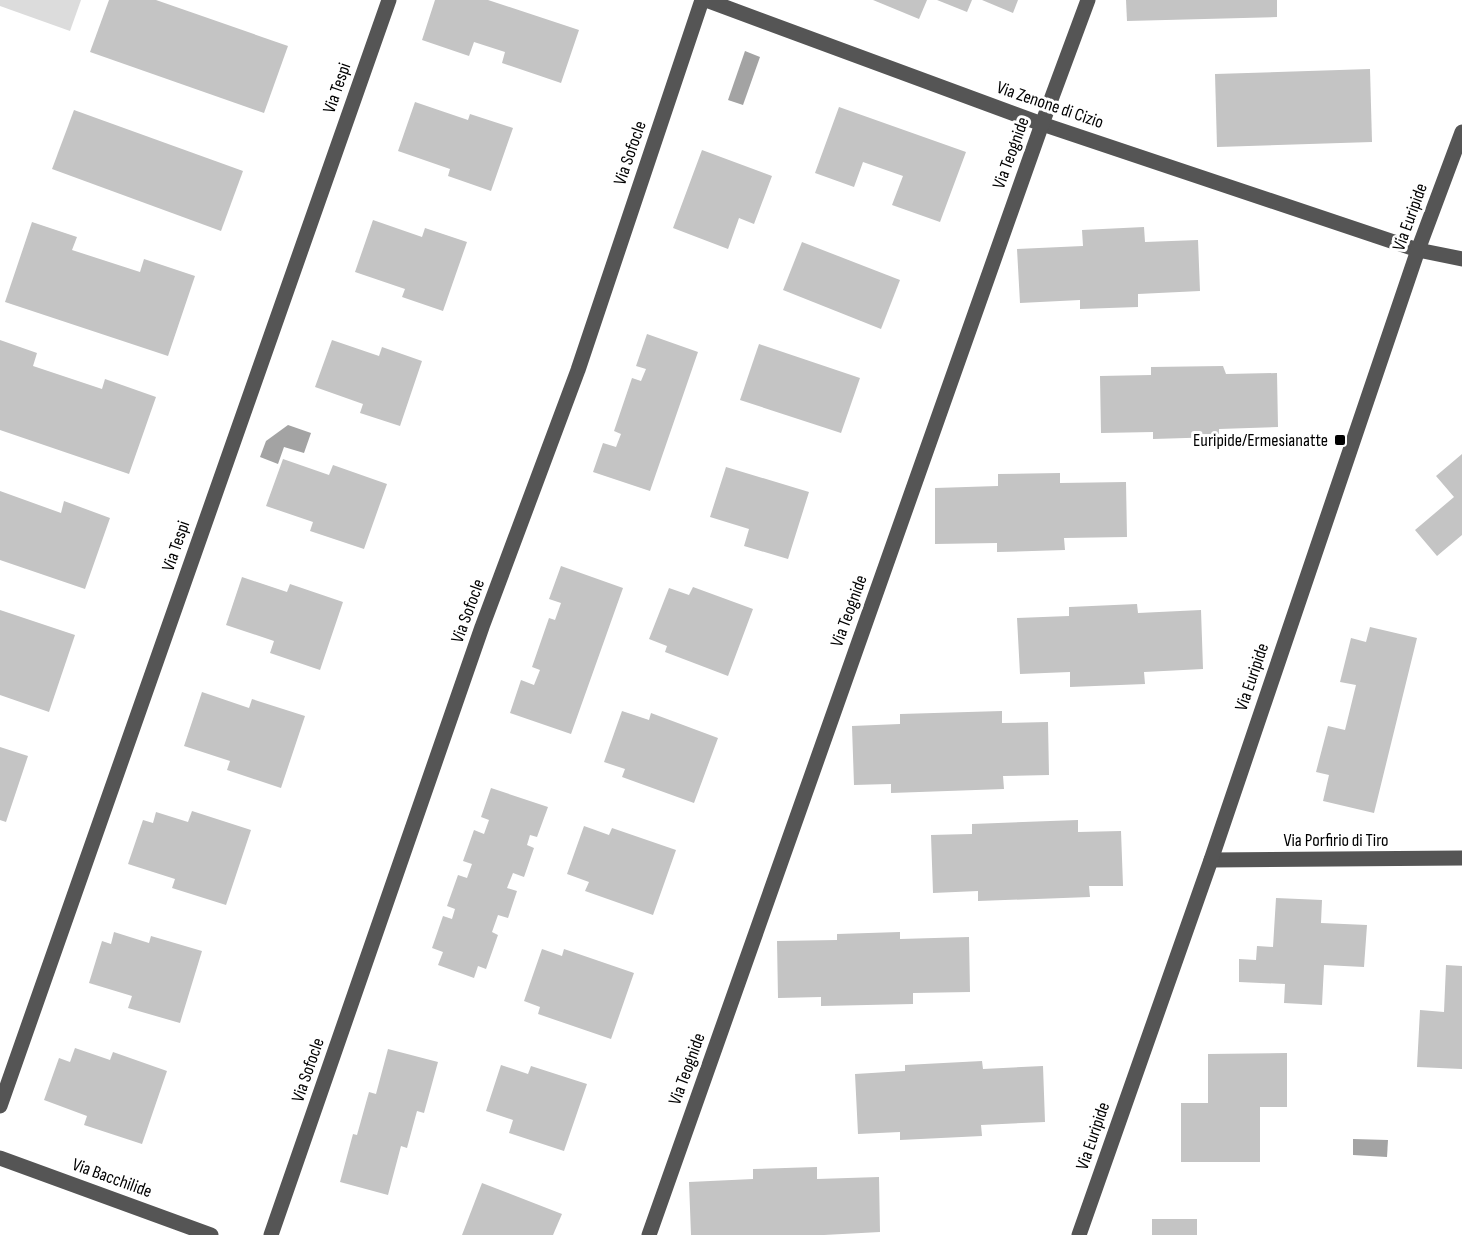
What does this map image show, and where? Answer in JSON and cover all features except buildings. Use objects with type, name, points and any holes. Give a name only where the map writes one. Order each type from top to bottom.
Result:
[{"type":"street","name":"Via Tespi","points":[[0,1106],[389,0]]},
{"type":"street","name":"Via Zenone di Cizio","points":[[704,0],[1042,124],[1418,250],[1462,259]]},
{"type":"street","name":"Via Sofocle","points":[[271,1235],[482,627],[578,370],[704,0]]},
{"type":"street","name":"Via Teognide","points":[[649,1235],[1042,124],[1088,0]]},
{"type":"street","name":"Via Euripide","points":[[1079,1235],[1211,860],[1418,250],[1462,132]]},
{"type":"street","name":"Via Porfirio di Tiro","points":[[1211,860],[1462,858]]},
{"type":"street","name":"Via Bacchilide","points":[[0,1158],[212,1235]]},
{"type":"shaded area","points":[[0,0],[81,0],[70,31],[0,6]]},
{"type":"shaded area","points":[[745,51],[760,57],[743,105],[728,100]]},
{"type":"shaded area","points":[[288,425],[311,433],[304,453],[284,447],[278,464],[260,457],[266,441]]},
{"type":"shaded area","points":[[1353,1139],[1388,1140],[1387,1157],[1353,1155]]},
{"type":"place","name":"Euripide/Ermesianatte","points":[[1340,440]]}]
